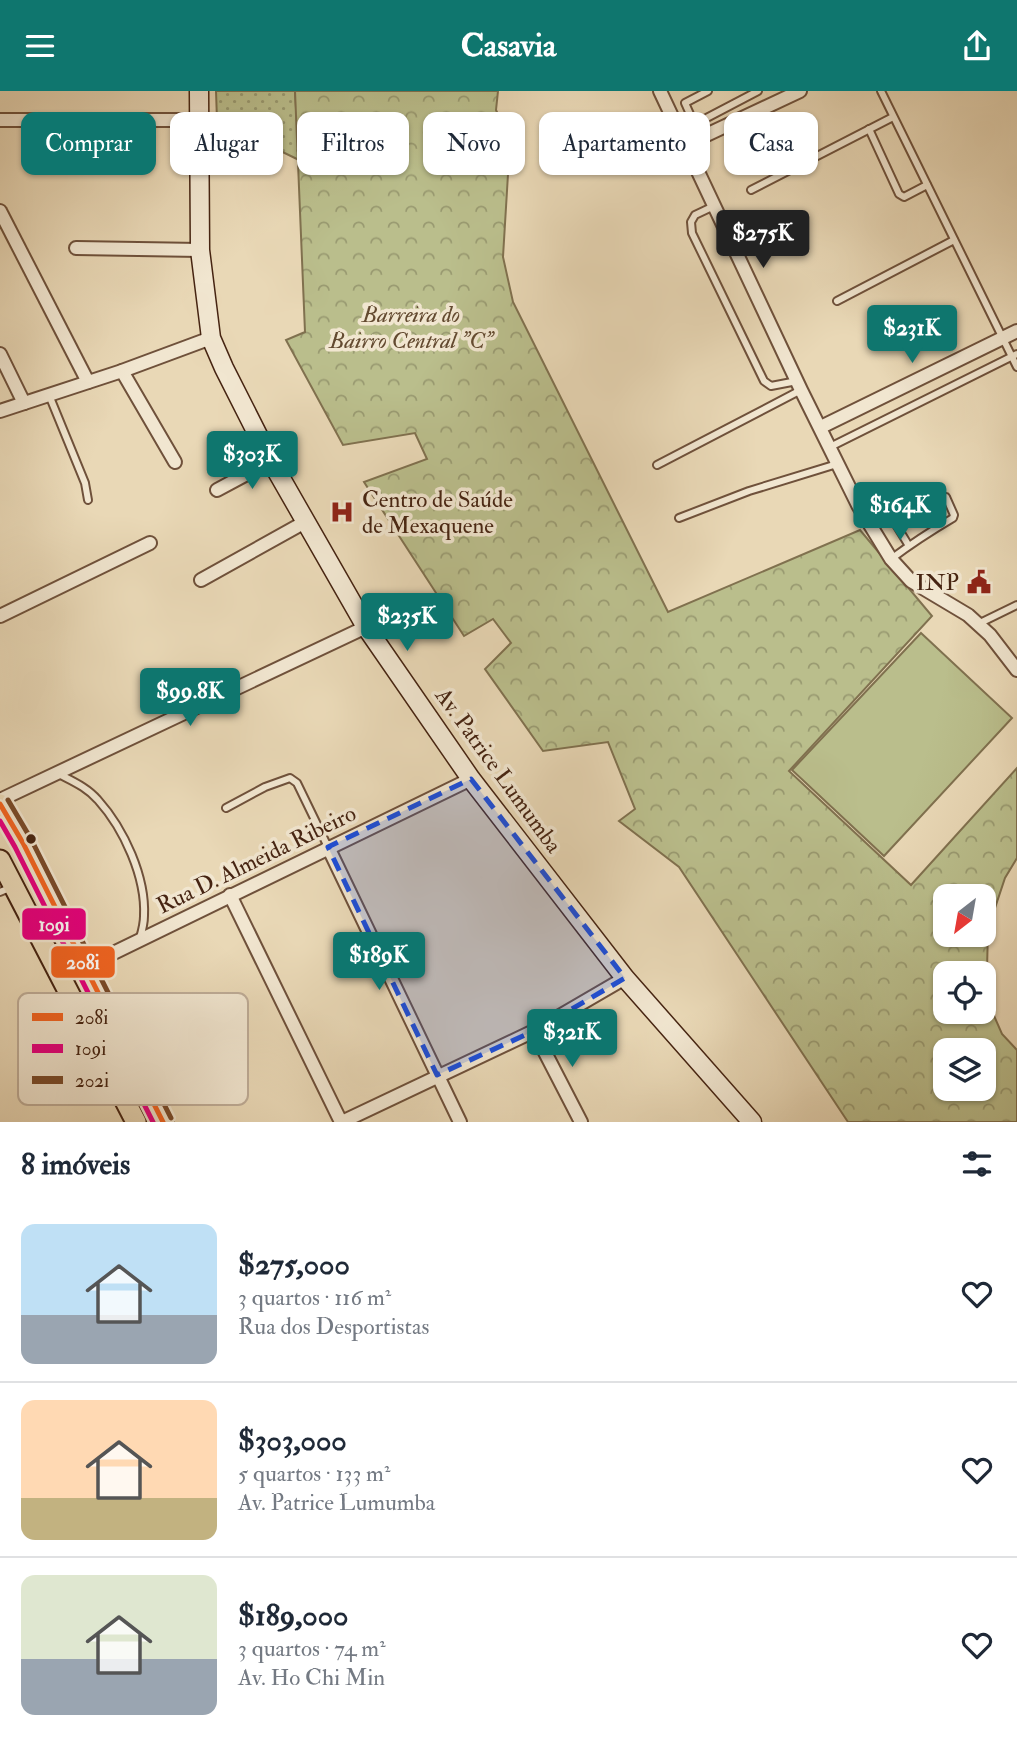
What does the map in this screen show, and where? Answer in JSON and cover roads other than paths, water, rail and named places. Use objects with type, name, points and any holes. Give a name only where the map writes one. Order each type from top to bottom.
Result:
[{"type":"main road","name":"Av. Patrice Lumumba","points":[[199,91],[199,112]]},
{"type":"main road","name":"Av. Patrice Lumumba","points":[[199,175],[200,250],[211,338],[271,461],[366,627],[471,779],[625,978],[752,1122]]},
{"type":"main road","points":[[0,802],[97,993]]},
{"type":"main road","points":[[0,860],[7,889],[70,993]]},
{"type":"main road","points":[[127,1105],[136,1122]]},
{"type":"main road","points":[[154,1105],[163,1122]]},
{"type":"street","points":[[660,91],[670,112]]},
{"type":"street","points":[[710,133],[800,91]]},
{"type":"street","points":[[0,120],[170,120]]},
{"type":"street","points":[[699,175],[858,505],[891,559],[911,581],[973,620],[990,635],[1017,670]]},
{"type":"street","points":[[0,211],[88,382]]},
{"type":"street","points":[[76,248],[200,250]]},
{"type":"street","points":[[821,427],[1017,331]]},
{"type":"street","points":[[0,411],[121,372],[211,338]]},
{"type":"street","points":[[0,354],[24,403]]},
{"type":"street","points":[[121,372],[175,463]]},
{"type":"street","points":[[217,491],[271,461]]},
{"type":"street","points":[[201,580],[305,522]]},
{"type":"street","points":[[0,616],[149,543]]},
{"type":"street","points":[[0,802],[55,772],[366,627]]},
{"type":"street","name":"Rua D. Almeida Ribeiro","points":[[62,978],[471,779]]},
{"type":"street","points":[[328,847],[460,1122]]},
{"type":"street","points":[[230,895],[341,1122],[534,1031],[625,978]]},
{"type":"street","points":[[534,1031],[581,1122]]},
{"type":"lane","points":[[708,91],[685,103],[694,123],[758,91]]},
{"type":"lane","points":[[881,91],[1002,339],[1014,355],[1017,367]]},
{"type":"lane","points":[[751,190],[894,117]]},
{"type":"lane","points":[[869,129],[899,194],[904,197],[927,185]]},
{"type":"lane","points":[[714,206],[695,215],[691,222],[692,233],[764,381],[771,386],[799,385]]},
{"type":"lane","points":[[837,301],[954,240]]},
{"type":"lane","points":[[830,447],[1014,355]]},
{"type":"lane","points":[[657,465],[799,385]]},
{"type":"lane","points":[[50,395],[85,483],[88,500]]},
{"type":"lane","points":[[679,518],[749,491],[839,463]]},
{"type":"lane","points":[[891,559],[953,519],[954,515],[946,497],[941,496],[897,519],[895,523],[909,546]]},
{"type":"lane","points":[[973,620],[1017,605]]},
{"type":"lane","points":[[55,772],[90,793],[117,826],[133,859],[142,892],[144,916],[140,938]]},
{"type":"lane","points":[[226,808],[265,787],[290,778],[297,783],[328,847]]},
{"type":"place","name":"Centro de Saúde de Mexaquene","points":[[342,512]]},
{"type":"place","name":"INP","points":[[979,582]]},
{"type":"park label","name":"Barreira do Bairro Central \"C\"","points":[[411,327]]}]
